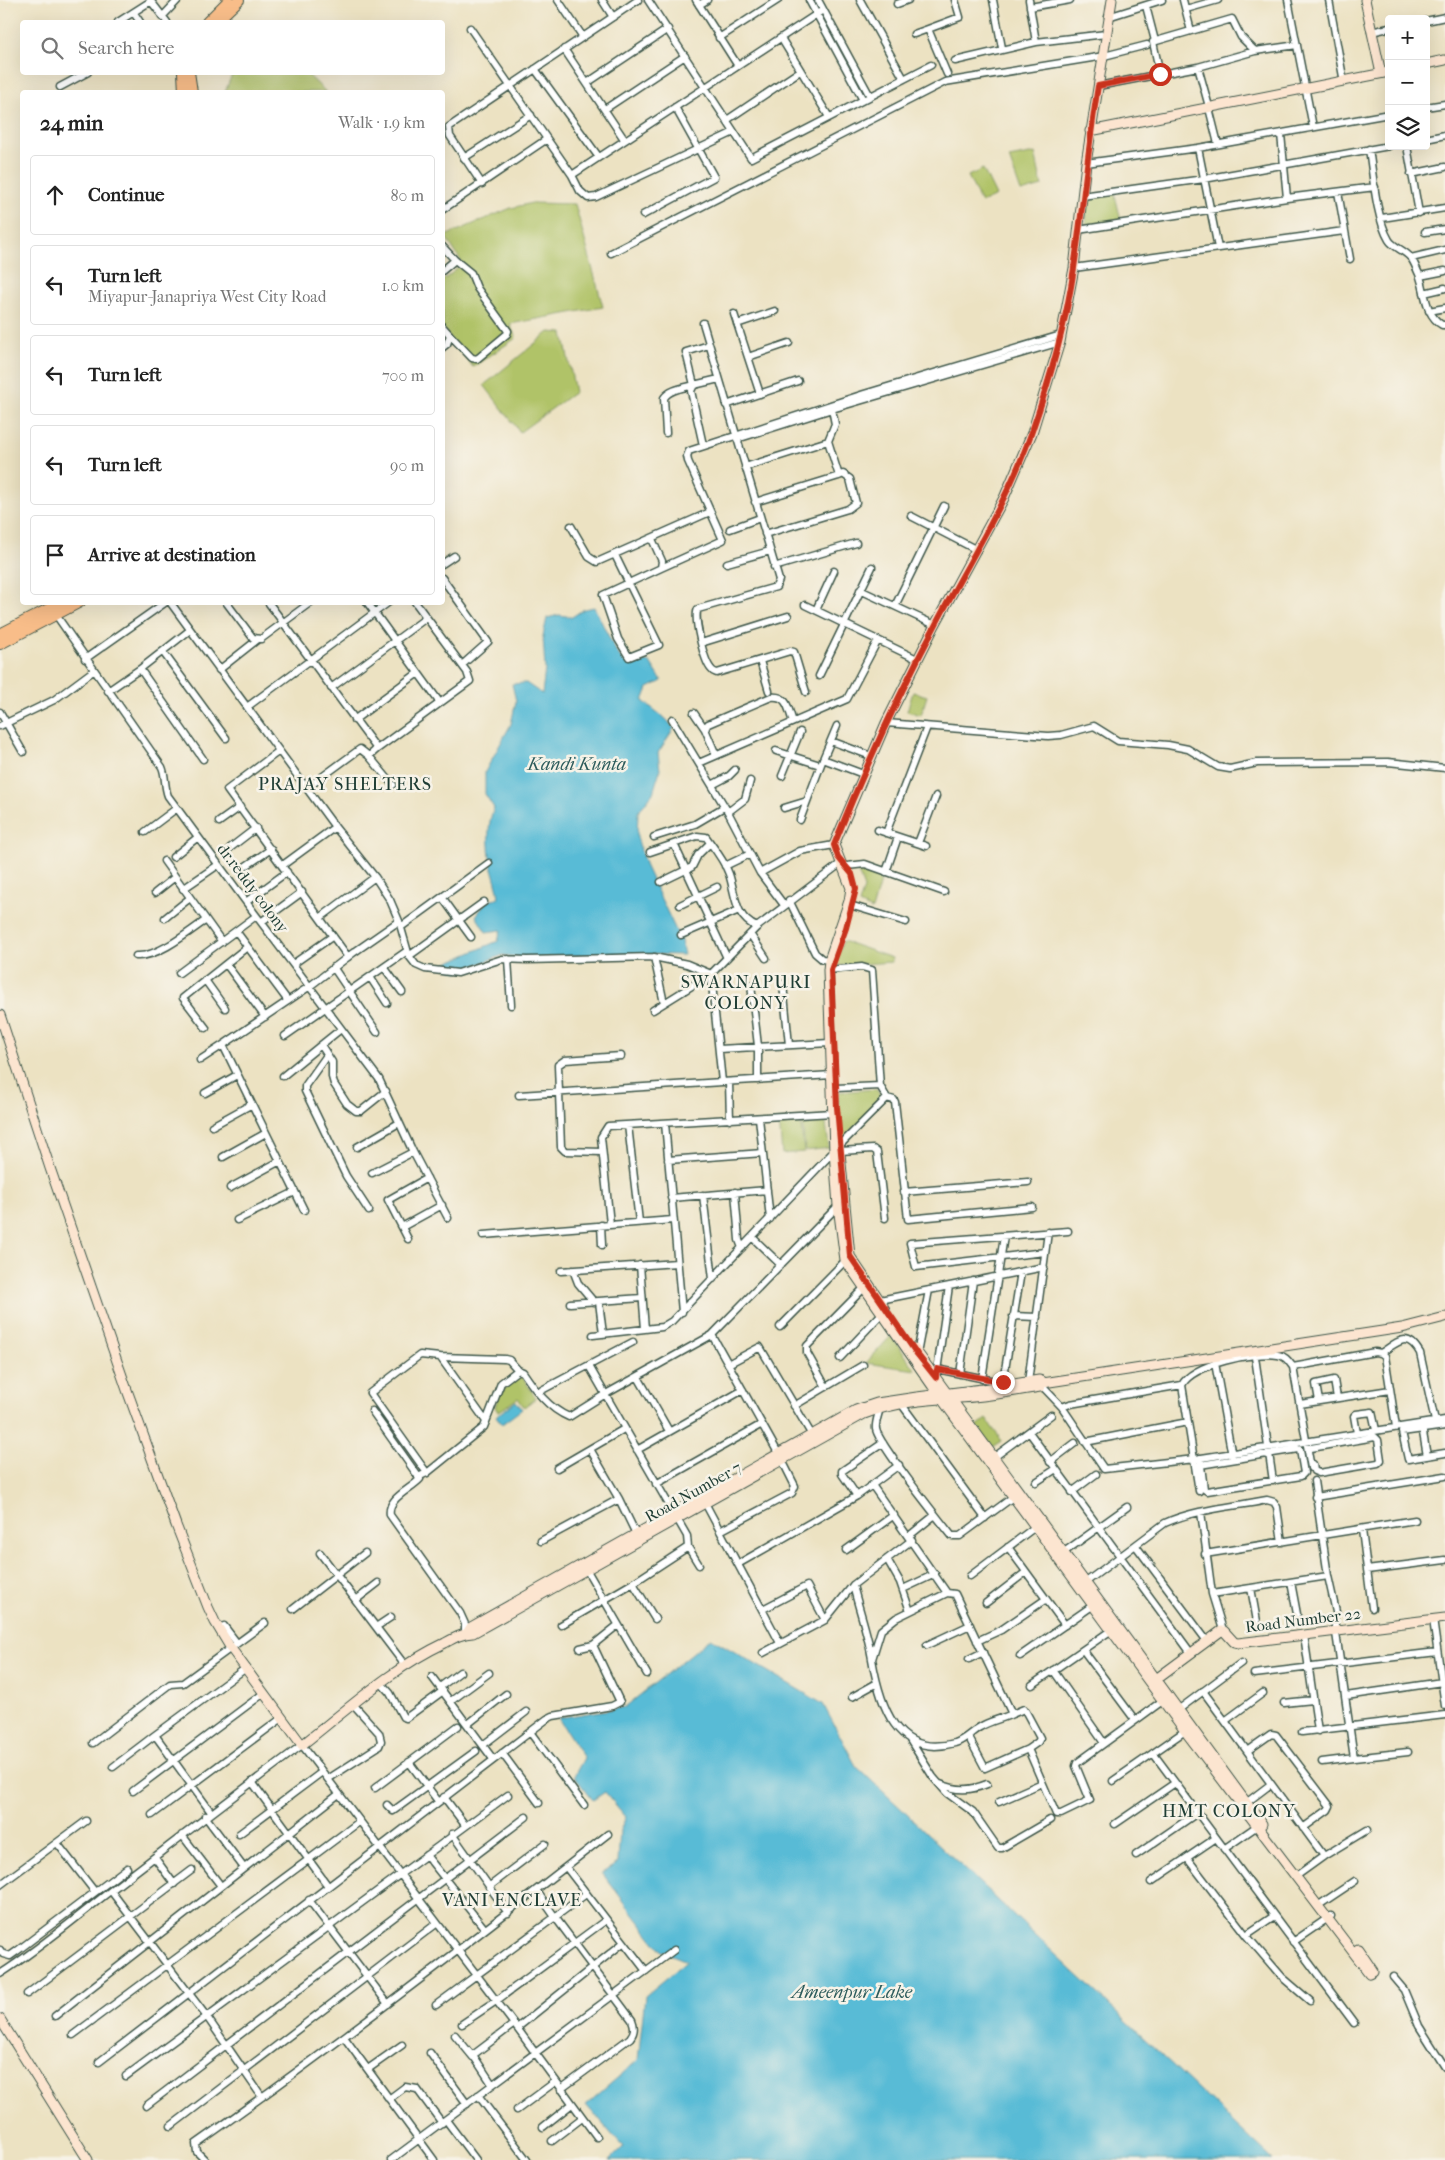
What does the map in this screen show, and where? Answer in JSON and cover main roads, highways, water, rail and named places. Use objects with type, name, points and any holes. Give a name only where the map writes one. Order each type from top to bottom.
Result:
[{"type":"main road","points":[[209,20],[229,0]]},
{"type":"main road","points":[[218,20],[239,0]]},
{"type":"main road","points":[[183,75],[184,90]]},
{"type":"main road","points":[[189,75],[192,90]]},
{"type":"main road","points":[[0,634],[56,605]]},
{"type":"main road","points":[[0,644],[74,605]]},
{"type":"water","name":"Kandi Kunta","points":[[594,607],[616,651],[624,662],[650,662],[662,681],[648,688],[643,701],[666,719],[674,728],[658,753],[660,770],[653,793],[638,812],[637,837],[646,867],[681,941],[684,955],[582,955],[528,959],[503,955],[457,972],[442,965],[498,941],[501,930],[486,932],[476,916],[486,902],[499,898],[491,863],[489,842],[490,821],[494,808],[485,794],[485,772],[511,724],[516,701],[512,684],[526,683],[542,694],[545,669],[543,636],[547,618],[559,615],[572,617],[584,609]]},
{"type":"water","points":[[516,1401],[522,1409],[502,1424],[496,1416]]},
{"type":"water","name":"Ameenpur Lake","points":[[711,1638],[823,1704],[856,1766],[1273,2160],[610,2160],[623,2147],[586,2105],[638,2060],[645,1996],[687,1961],[662,1951],[602,1873],[618,1863],[620,1830],[626,1817],[605,1792],[593,1800],[574,1776],[584,1758],[558,1718],[625,1707]]},
{"type":"district","name":"PRAJAY SHELTERS","points":[[345,784]]},
{"type":"district","name":"SWARNAPURI COLONY","points":[[746,992]]},
{"type":"district","name":"HMT COLONY","points":[[1229,1811]]},
{"type":"district","name":"VANI ENCLAVE","points":[[512,1900]]}]
